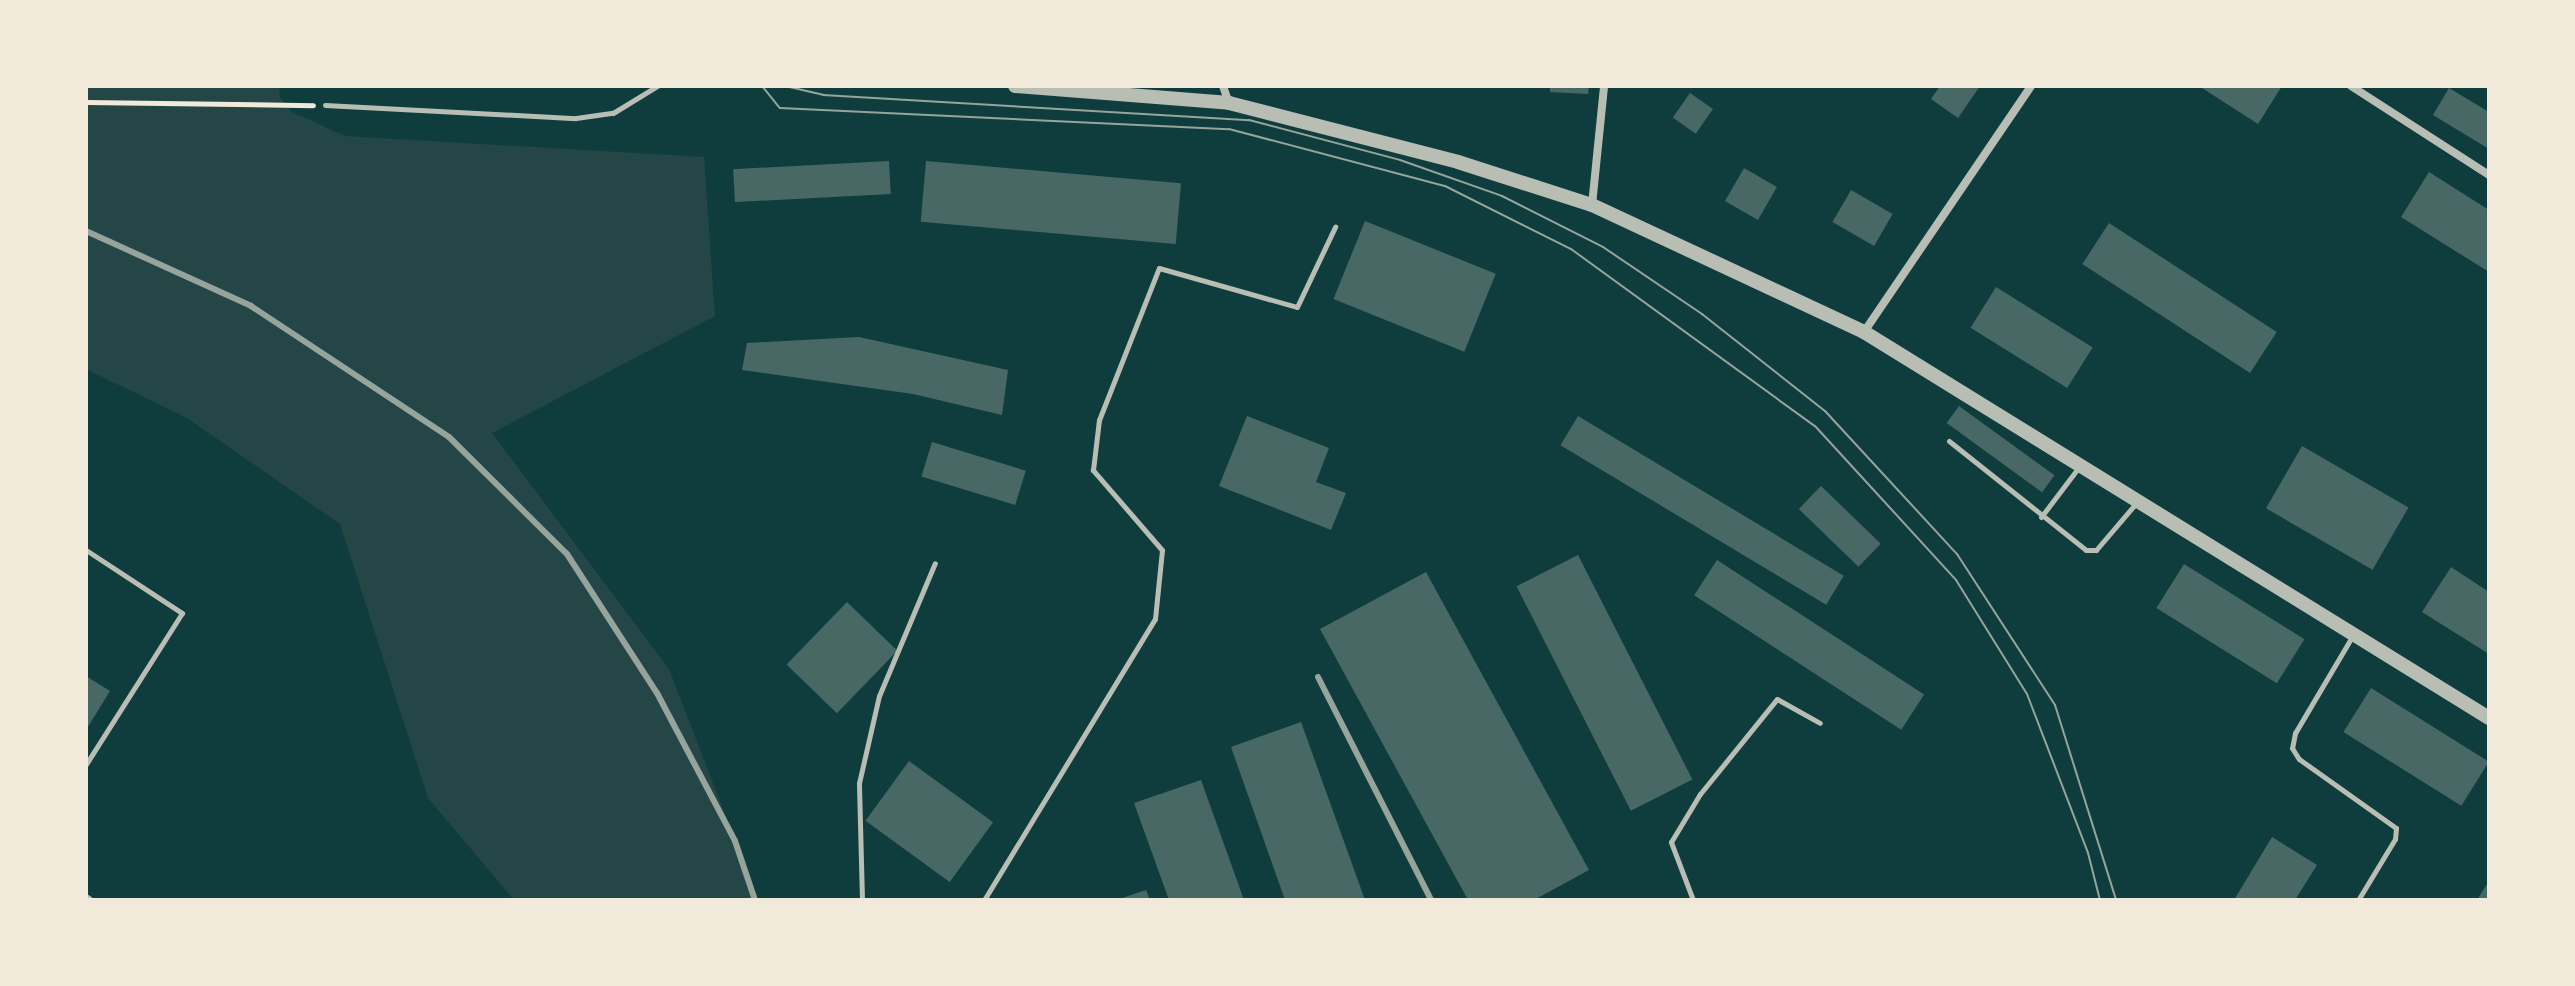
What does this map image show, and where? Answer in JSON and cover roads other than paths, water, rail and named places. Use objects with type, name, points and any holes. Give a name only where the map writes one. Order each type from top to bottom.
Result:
[{"type":"street","points":[[1015,86],[1229,103],[1458,162],[1592,205],[1864,332],[2489,718]]},
{"type":"street","points":[[1223,86],[1229,103]]},
{"type":"street","points":[[1592,205],[1604,86]]},
{"type":"street","points":[[1864,332],[2031,86]]},
{"type":"street","points":[[2351,86],[2489,175]]},
{"type":"lane","points":[[325,105],[576,118],[613,113],[657,86]]},
{"type":"lane","points":[[984,900],[1155,619],[1162,550],[1093,470],[1099,420],[1159,268],[1297,307],[1335,227]]},
{"type":"lane","points":[[1949,441],[2075,544],[2096,550],[2138,501]]},
{"type":"lane","points":[[2041,517],[2080,466]]},
{"type":"lane","points":[[86,550],[182,613],[86,764]]},
{"type":"lane","points":[[862,900],[859,783],[879,696],[935,563]]},
{"type":"lane","points":[[2354,635],[2295,733],[2292,748],[2299,759],[2396,828],[2395,839],[2358,900]]},
{"type":"lane","points":[[1693,900],[1671,842],[1700,794],[1777,699],[1820,723]]},
{"type":"tram line","points":[[762,86],[780,108],[1229,129],[1445,186],[1571,249],[1815,426],[1956,580],[2027,694],[2088,853],[2100,900]]},
{"type":"tram line","points":[[785,86],[823,95],[1249,120],[1400,160],[1502,196],[1603,247],[1702,314],[1825,411],[1957,554],[2055,705],[2116,900]]},
{"type":"railway","points":[[86,231],[251,306],[449,437],[567,554],[657,693],[735,841],[755,900]]},
{"type":"railway","points":[[1318,677],[1431,900]]}]
